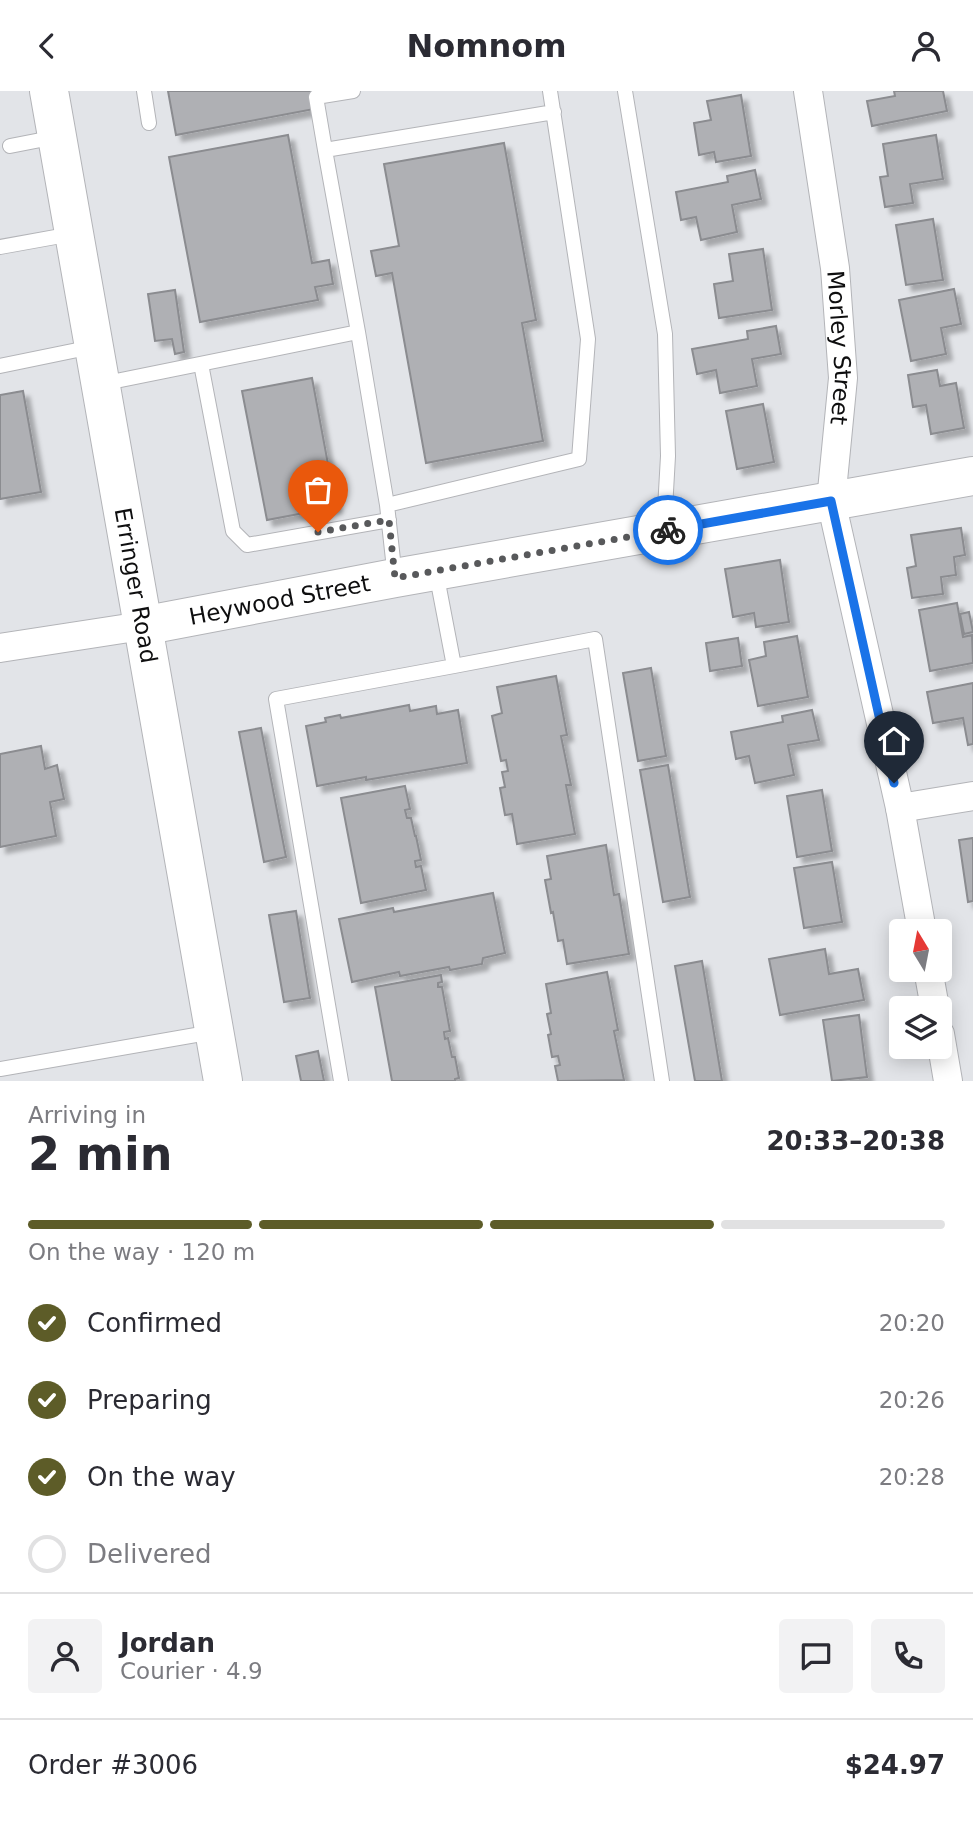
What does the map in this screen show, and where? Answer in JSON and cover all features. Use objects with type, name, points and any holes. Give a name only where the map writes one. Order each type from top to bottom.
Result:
[{"type":"main road","name":"Erringer Road","points":[[49,91],[223,1081]]},
{"type":"main road","name":"Heywood Street","points":[[142,625],[973,476]]},
{"type":"street","name":"Morley Street","points":[[808,91],[835,268],[843,377],[831,501],[900,809],[920,919]]},
{"type":"street","name":"Heywood Street","points":[[0,648],[142,625]]},
{"type":"street","points":[[900,809],[973,796]]},
{"type":"street","points":[[944,1059],[948,1081]]},
{"type":"lane","points":[[144,91],[149,123]]},
{"type":"lane","points":[[353,91],[316,97],[388,512],[395,578]]},
{"type":"lane","points":[[201,364],[233,531],[247,545],[388,512],[579,459],[588,339],[550,91]]},
{"type":"lane","points":[[625,91],[665,334],[668,456],[663,531]]},
{"type":"lane","points":[[325,150],[554,111]]},
{"type":"lane","points":[[10,146],[57,137]]},
{"type":"lane","points":[[0,247],[74,234]]},
{"type":"lane","points":[[99,384],[358,332]]},
{"type":"lane","points":[[0,366],[94,347]]},
{"type":"lane","points":[[436,571],[454,666]]},
{"type":"lane","points":[[341,1081],[276,699],[595,639],[662,1081]]},
{"type":"lane","points":[[0,1069],[214,1032]]},
{"type":"building","points":[[168,91],[311,91],[314,109],[176,135]]},
{"type":"building","points":[[894,91],[943,91],[947,111],[872,126],[867,101],[895,96]]},
{"type":"building","points":[[741,95],[751,156],[716,162],[714,152],[699,155],[694,123],[711,120],[707,101]]},
{"type":"building","points":[[288,135],[312,263],[329,260],[333,284],[315,287],[318,300],[200,322],[169,157]]},
{"type":"building","points":[[936,135],[943,179],[910,184],[913,203],[885,207],[880,177],[888,176],[883,144]]},
{"type":"building","points":[[504,143],[536,320],[522,323],[543,441],[426,463],[392,273],[376,276],[371,251],[399,246],[384,164]]},
{"type":"building","points":[[755,170],[761,199],[732,205],[737,232],[701,240],[696,217],[681,220],[676,192],[728,182],[727,176]]},
{"type":"building","points":[[933,219],[943,280],[906,285],[896,225]]},
{"type":"building","points":[[763,249],[772,310],[719,318],[714,284],[733,281],[729,254]]},
{"type":"building","points":[[954,289],[961,324],[941,328],[946,354],[911,361],[899,300]]},
{"type":"building","points":[[175,290],[184,352],[175,354],[172,339],[155,341],[148,294]]},
{"type":"building","points":[[776,326],[781,354],[752,359],[757,386],[720,393],[716,370],[697,374],[692,349],[748,339],[747,331]]},
{"type":"building","points":[[937,370],[940,386],[956,383],[964,428],[931,434],[926,405],[913,407],[908,375]]},
{"type":"building","points":[[312,378],[336,507],[267,520],[242,391]]},
{"type":"building","points":[[23,391],[41,492],[0,499],[0,395]]},
{"type":"building","points":[[763,404],[774,462],[737,469],[726,411]]},
{"type":"building","points":[[961,528],[965,555],[954,557],[956,575],[941,577],[943,594],[912,598],[907,568],[916,566],[911,535]]},
{"type":"building","points":[[780,560],[789,622],[756,627],[754,613],[733,617],[725,569]]},
{"type":"building","points":[[957,603],[963,637],[972,635],[973,663],[930,671],[919,610]]},
{"type":"building","points":[[969,612],[973,632],[964,634],[960,614]]},
{"type":"building","points":[[797,636],[808,697],[758,706],[749,660],[766,656],[764,642]]},
{"type":"building","points":[[738,638],[742,666],[710,671],[706,643]]},
{"type":"building","points":[[651,668],[666,756],[638,761],[623,673]]},
{"type":"building","points":[[556,676],[567,735],[561,736],[571,785],[566,785],[575,834],[517,844],[512,814],[505,815],[500,788],[505,787],[502,772],[508,771],[506,760],[501,761],[492,716],[502,713],[497,687]]},
{"type":"building","points":[[973,683],[973,744],[968,745],[963,718],[933,723],[927,692]]},
{"type":"building","points":[[409,705],[410,711],[436,706],[437,714],[458,710],[467,763],[317,786],[306,726],[326,722],[325,718],[340,715],[341,718]]},
{"type":"building","points":[[812,710],[819,740],[788,745],[794,775],[755,783],[749,756],[736,759],[731,732],[783,722],[782,716]]},
{"type":"building","points":[[261,728],[286,857],[264,862],[239,732]]},
{"type":"building","points":[[41,746],[45,769],[57,765],[64,799],[50,802],[56,836],[0,847],[0,754]]},
{"type":"building","points":[[668,765],[690,897],[663,902],[640,770]]},
{"type":"building","points":[[405,786],[410,809],[405,810],[407,818],[411,818],[421,860],[415,861],[416,867],[421,866],[426,890],[361,903],[341,798]]},
{"type":"building","points":[[822,790],[832,851],[797,857],[787,796]]},
{"type":"building","points":[[973,838],[973,901],[968,902],[959,840]]},
{"type":"building","points":[[606,845],[614,895],[619,894],[629,954],[567,964],[563,940],[558,941],[553,912],[551,913],[545,880],[551,879],[547,856]]},
{"type":"building","points":[[832,862],[842,922],[804,928],[794,868]]},
{"type":"building","points":[[493,893],[505,953],[483,958],[482,964],[400,976],[399,972],[352,982],[339,919],[393,908],[394,912]]},
{"type":"building","points":[[296,911],[310,998],[284,1002],[269,915]]},
{"type":"building","points":[[825,949],[829,974],[858,969],[864,1000],[780,1015],[769,959]]},
{"type":"building","points":[[702,961],[722,1081],[695,1081],[675,966]]},
{"type":"building","points":[[607,972],[618,1030],[614,1031],[624,1080],[558,1081],[555,1066],[560,1065],[558,1056],[552,1057],[548,1035],[551,1034],[547,1014],[551,1013],[546,984]]},
{"type":"building","points":[[441,975],[442,982],[438,983],[438,987],[442,987],[450,1031],[444,1032],[445,1039],[448,1038],[452,1057],[455,1057],[459,1078],[455,1081],[392,1081],[375,987]]},
{"type":"building","points":[[859,1015],[867,1077],[832,1081],[823,1020]]},
{"type":"building","points":[[318,1051],[324,1081],[301,1081],[296,1056]]},
{"type":"way so far","points":[[318,532],[389,520],[395,578],[668,530]]},
{"type":"route","points":[[668,530],[831,501],[894,783]]}]
